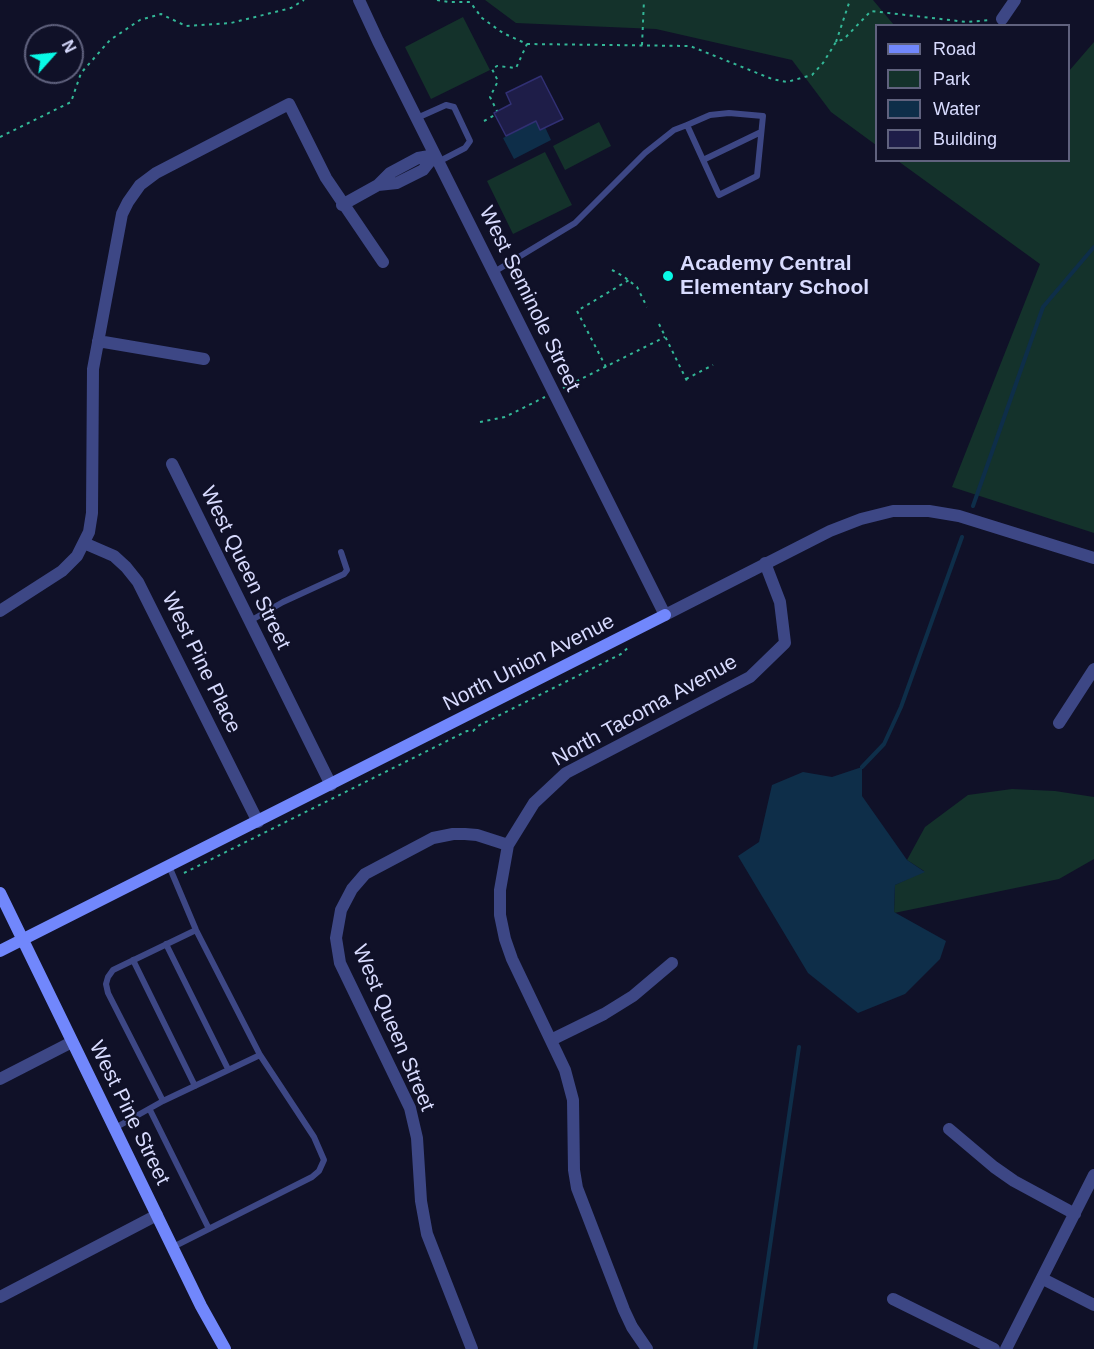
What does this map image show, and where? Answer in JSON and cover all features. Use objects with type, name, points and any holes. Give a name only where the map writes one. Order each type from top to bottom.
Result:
[{"type":"street","name":"West Seminole Street","points":[[359,0],[665,615]]},
{"type":"street","points":[[1002,19],[1015,0]]},
{"type":"street","points":[[0,611],[62,571],[77,556],[84,543],[92,513],[92,389],[98,341],[122,214],[140,185],[156,173],[289,104],[342,205],[383,262]]},
{"type":"street","points":[[342,205],[378,185],[397,183],[423,170],[437,159]]},
{"type":"street","points":[[98,341],[204,360]]},
{"type":"street","name":"West Queen Street","points":[[172,464],[331,785]]},
{"type":"street","name":"North Union Avenue","points":[[0,951],[765,563],[854,521],[893,511],[929,511],[959,516],[1094,558]]},
{"type":"street","name":"West Pine Place","points":[[84,543],[114,556],[138,582],[258,822]]},
{"type":"street","name":"North Tacoma Avenue","points":[[508,845],[534,803],[546,789],[566,773],[750,677],[785,643],[780,602],[765,563]]},
{"type":"street","points":[[1059,723],[1094,669]]},
{"type":"street","name":"West Queen Street","points":[[472,1349],[427,1234],[421,1201],[417,1138],[410,1108],[345,976],[338,955],[336,938],[338,918],[348,895],[359,880],[375,868],[433,838],[453,834],[477,835],[508,845]]},
{"type":"street","points":[[508,845],[500,890],[503,929],[512,959],[565,1070],[572,1091],[577,1188],[624,1310],[646,1349]]},
{"type":"street","name":"West Pine Street","points":[[0,893],[225,1349]]},
{"type":"street","points":[[551,1040],[604,1014],[633,996],[672,963]]},
{"type":"street","points":[[0,1079],[72,1042]]},
{"type":"street","points":[[949,1129],[1014,1181],[1075,1214]]},
{"type":"street","points":[[1006,1349],[1094,1175]]},
{"type":"street","points":[[0,1297],[158,1215]]},
{"type":"street","points":[[1043,1279],[1094,1305]]},
{"type":"street","points":[[893,1299],[994,1349]]},
{"type":"lane","points":[[416,118],[446,105],[454,107],[470,141],[465,148],[437,159]]},
{"type":"lane","points":[[494,272],[575,223],[645,153],[674,130],[687,124],[710,115],[729,113],[763,116],[757,176],[719,195],[687,124]]},
{"type":"lane","points":[[703,160],[761,132]]},
{"type":"lane","points":[[249,621],[283,602],[344,574],[347,570],[341,552]]},
{"type":"lane","points":[[169,866],[196,930],[260,1054],[314,1137],[324,1160],[319,1171],[312,1177],[173,1247]]},
{"type":"lane","points":[[162,1101],[106,984],[113,970],[196,930]]},
{"type":"lane","points":[[166,944],[228,1070]]},
{"type":"lane","points":[[133,960],[195,1086]]},
{"type":"lane","points":[[115,1128],[150,1110],[162,1101],[260,1054]]},
{"type":"lane","points":[[150,1110],[209,1229]]},
{"type":"path","points":[[0,137],[71,102],[81,73],[110,40],[140,20],[161,14],[186,26],[231,23],[291,9],[304,0]]},
{"type":"path","points":[[437,0],[470,2],[482,18],[503,33],[527,44],[690,46],[772,79],[787,82],[812,75],[827,57],[836,42],[849,0]]},
{"type":"path","points":[[642,45],[644,0]]},
{"type":"path","points":[[836,42],[844,39],[866,14],[876,10],[967,22],[1002,19]]},
{"type":"path","points":[[484,121],[496,113],[490,97],[498,81],[492,69],[497,66],[516,68],[527,44]]},
{"type":"path","points":[[612,270],[637,287],[647,307]]},
{"type":"path","points":[[606,367],[577,311],[629,280]]},
{"type":"path","points":[[586,327],[591,324]]},
{"type":"path","points":[[659,324],[687,381],[713,365]]},
{"type":"path","points":[[480,422],[506,417],[666,337]]},
{"type":"path","points":[[184,873],[467,731],[474,731],[478,726],[621,654],[630,646]]},
{"type":"green space","points":[[485,0],[873,0],[893,24],[875,24],[875,144],[831,112],[792,60],[656,29],[516,23]]},
{"type":"green space","points":[[463,17],[490,70],[431,99],[405,47]]},
{"type":"green space","points":[[1094,42],[1094,533],[952,487],[1040,264],[899,162],[1070,162],[1070,70]]},
{"type":"green space","points":[[599,122],[611,146],[565,170],[553,146]]},
{"type":"green space","points":[[545,152],[572,205],[513,234],[487,181]]},
{"type":"green space","points":[[1012,789],[1055,791],[1094,797],[1094,859],[1059,879],[894,913],[895,885],[924,871],[907,860],[925,827],[968,795]]},
{"type":"water","points":[[536,121],[540,130],[545,127],[551,140],[514,159],[503,138]]},
{"type":"water","points":[[862,767],[862,796],[907,860],[925,872],[895,885],[894,912],[946,941],[940,959],[905,994],[858,1013],[808,973],[738,856],[759,842],[772,785],[803,772],[832,777]]},
{"type":"building","points":[[541,76],[563,119],[540,130],[536,121],[506,136],[494,113],[511,104],[506,93]]},
{"type":"waterway","points":[[973,506],[1043,307],[1094,247]]},
{"type":"waterway","points":[[862,767],[884,744],[901,707],[962,537]]},
{"type":"waterway","points":[[755,1349],[799,1047]]},
{"type":"place","name":"Academy Central Elementary School","points":[[668,276]]}]
